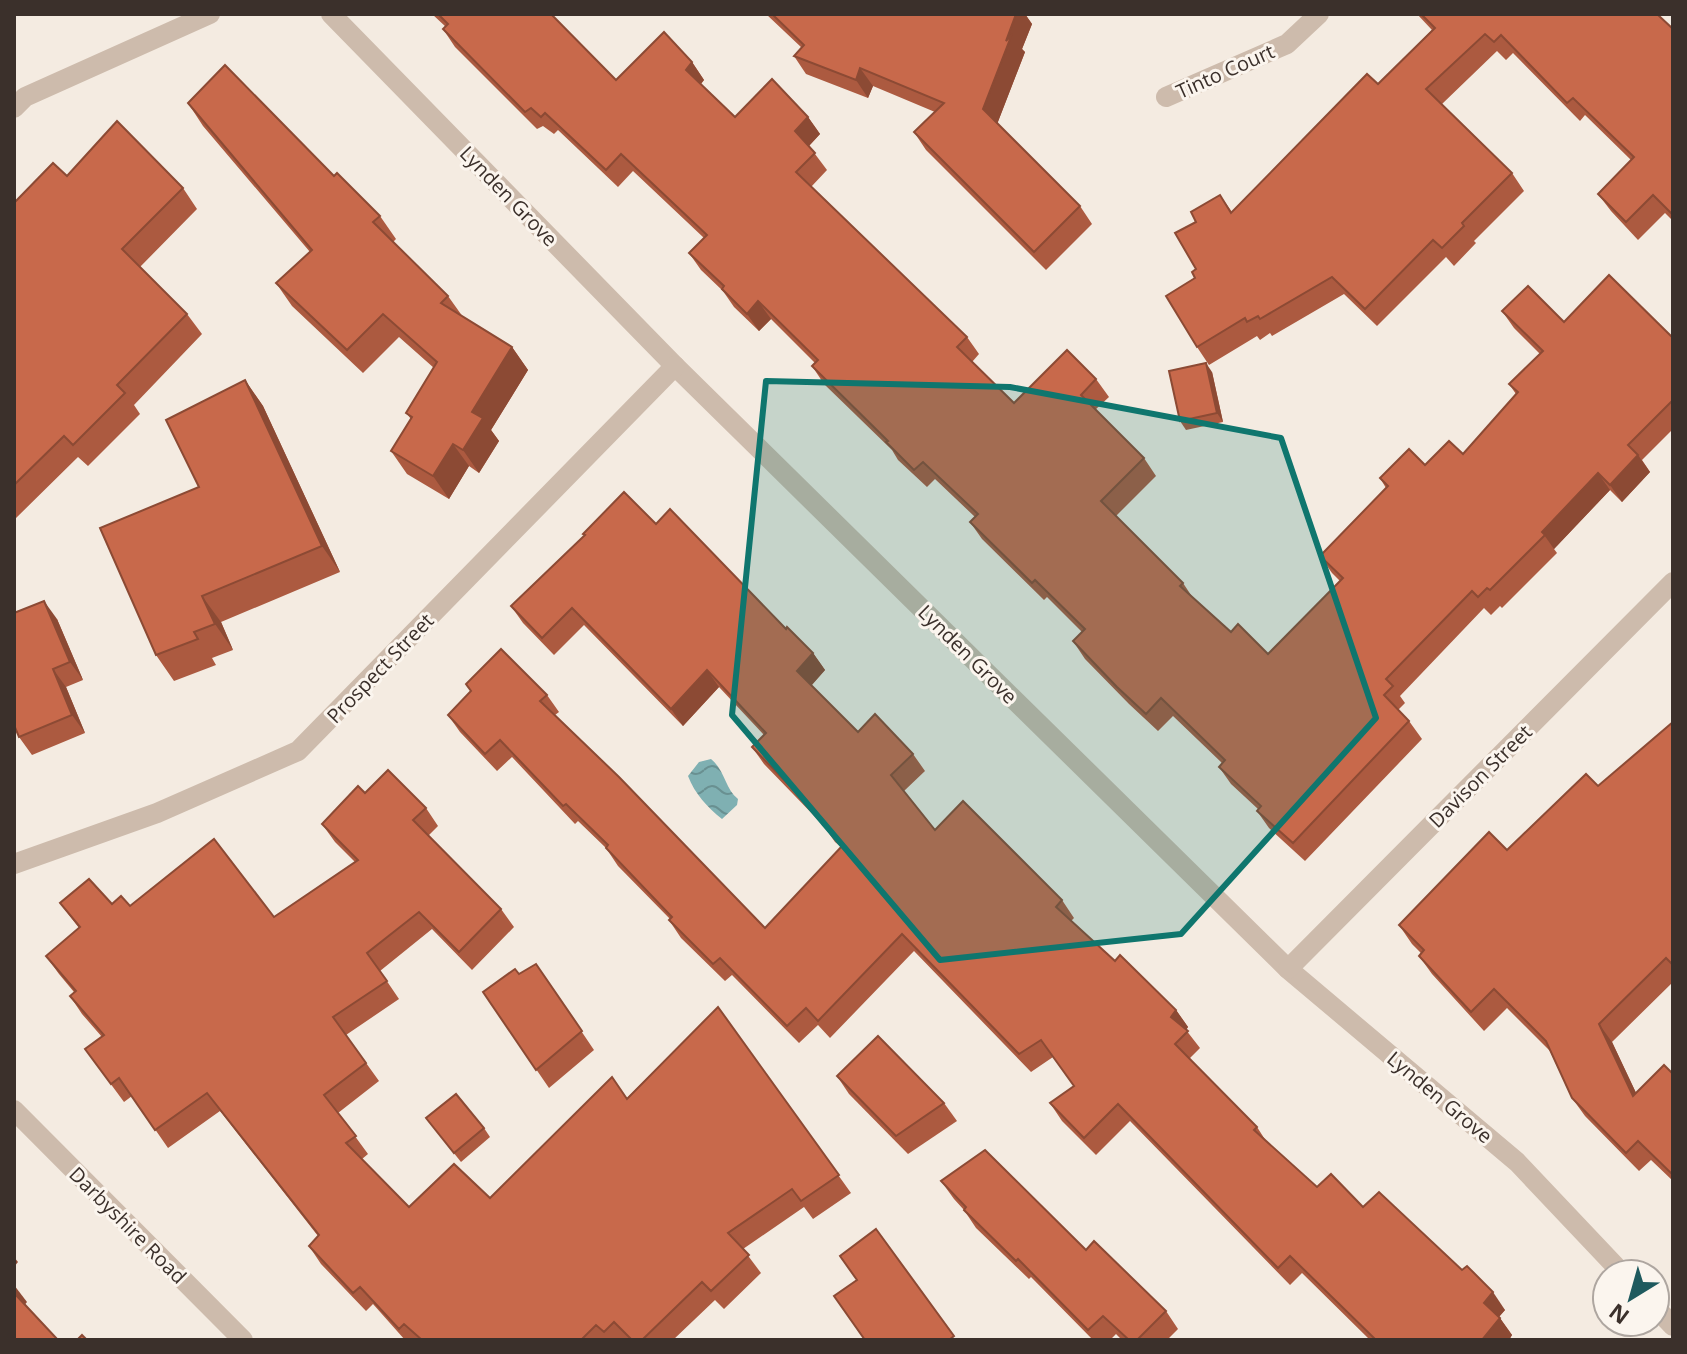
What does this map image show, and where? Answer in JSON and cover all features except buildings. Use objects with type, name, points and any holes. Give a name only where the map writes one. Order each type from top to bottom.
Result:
[{"type":"street","points":[[14,108],[25,97],[210,14]]},
{"type":"street","name":"Lynden Grove","points":[[331,14],[675,366],[1288,969],[1517,1162],[1608,1258]]},
{"type":"street","name":"Tinto Court","points":[[1166,97],[1287,44],[1319,14]]},
{"type":"street","name":"Prospect Street","points":[[14,864],[157,813],[298,751],[675,366]]},
{"type":"street","name":"Davison Street","points":[[1288,969],[1673,582]]},
{"type":"street","name":"Darbyshire Road","points":[[14,1110],[243,1340]]},
{"type":"highlighted area","points":[[766,381],[1010,387],[1281,438],[1376,718],[1181,934],[940,960],[732,715]]},
{"type":"water","points":[[711,759],[738,799],[737,805],[722,819],[702,800],[688,776],[699,762]]}]
